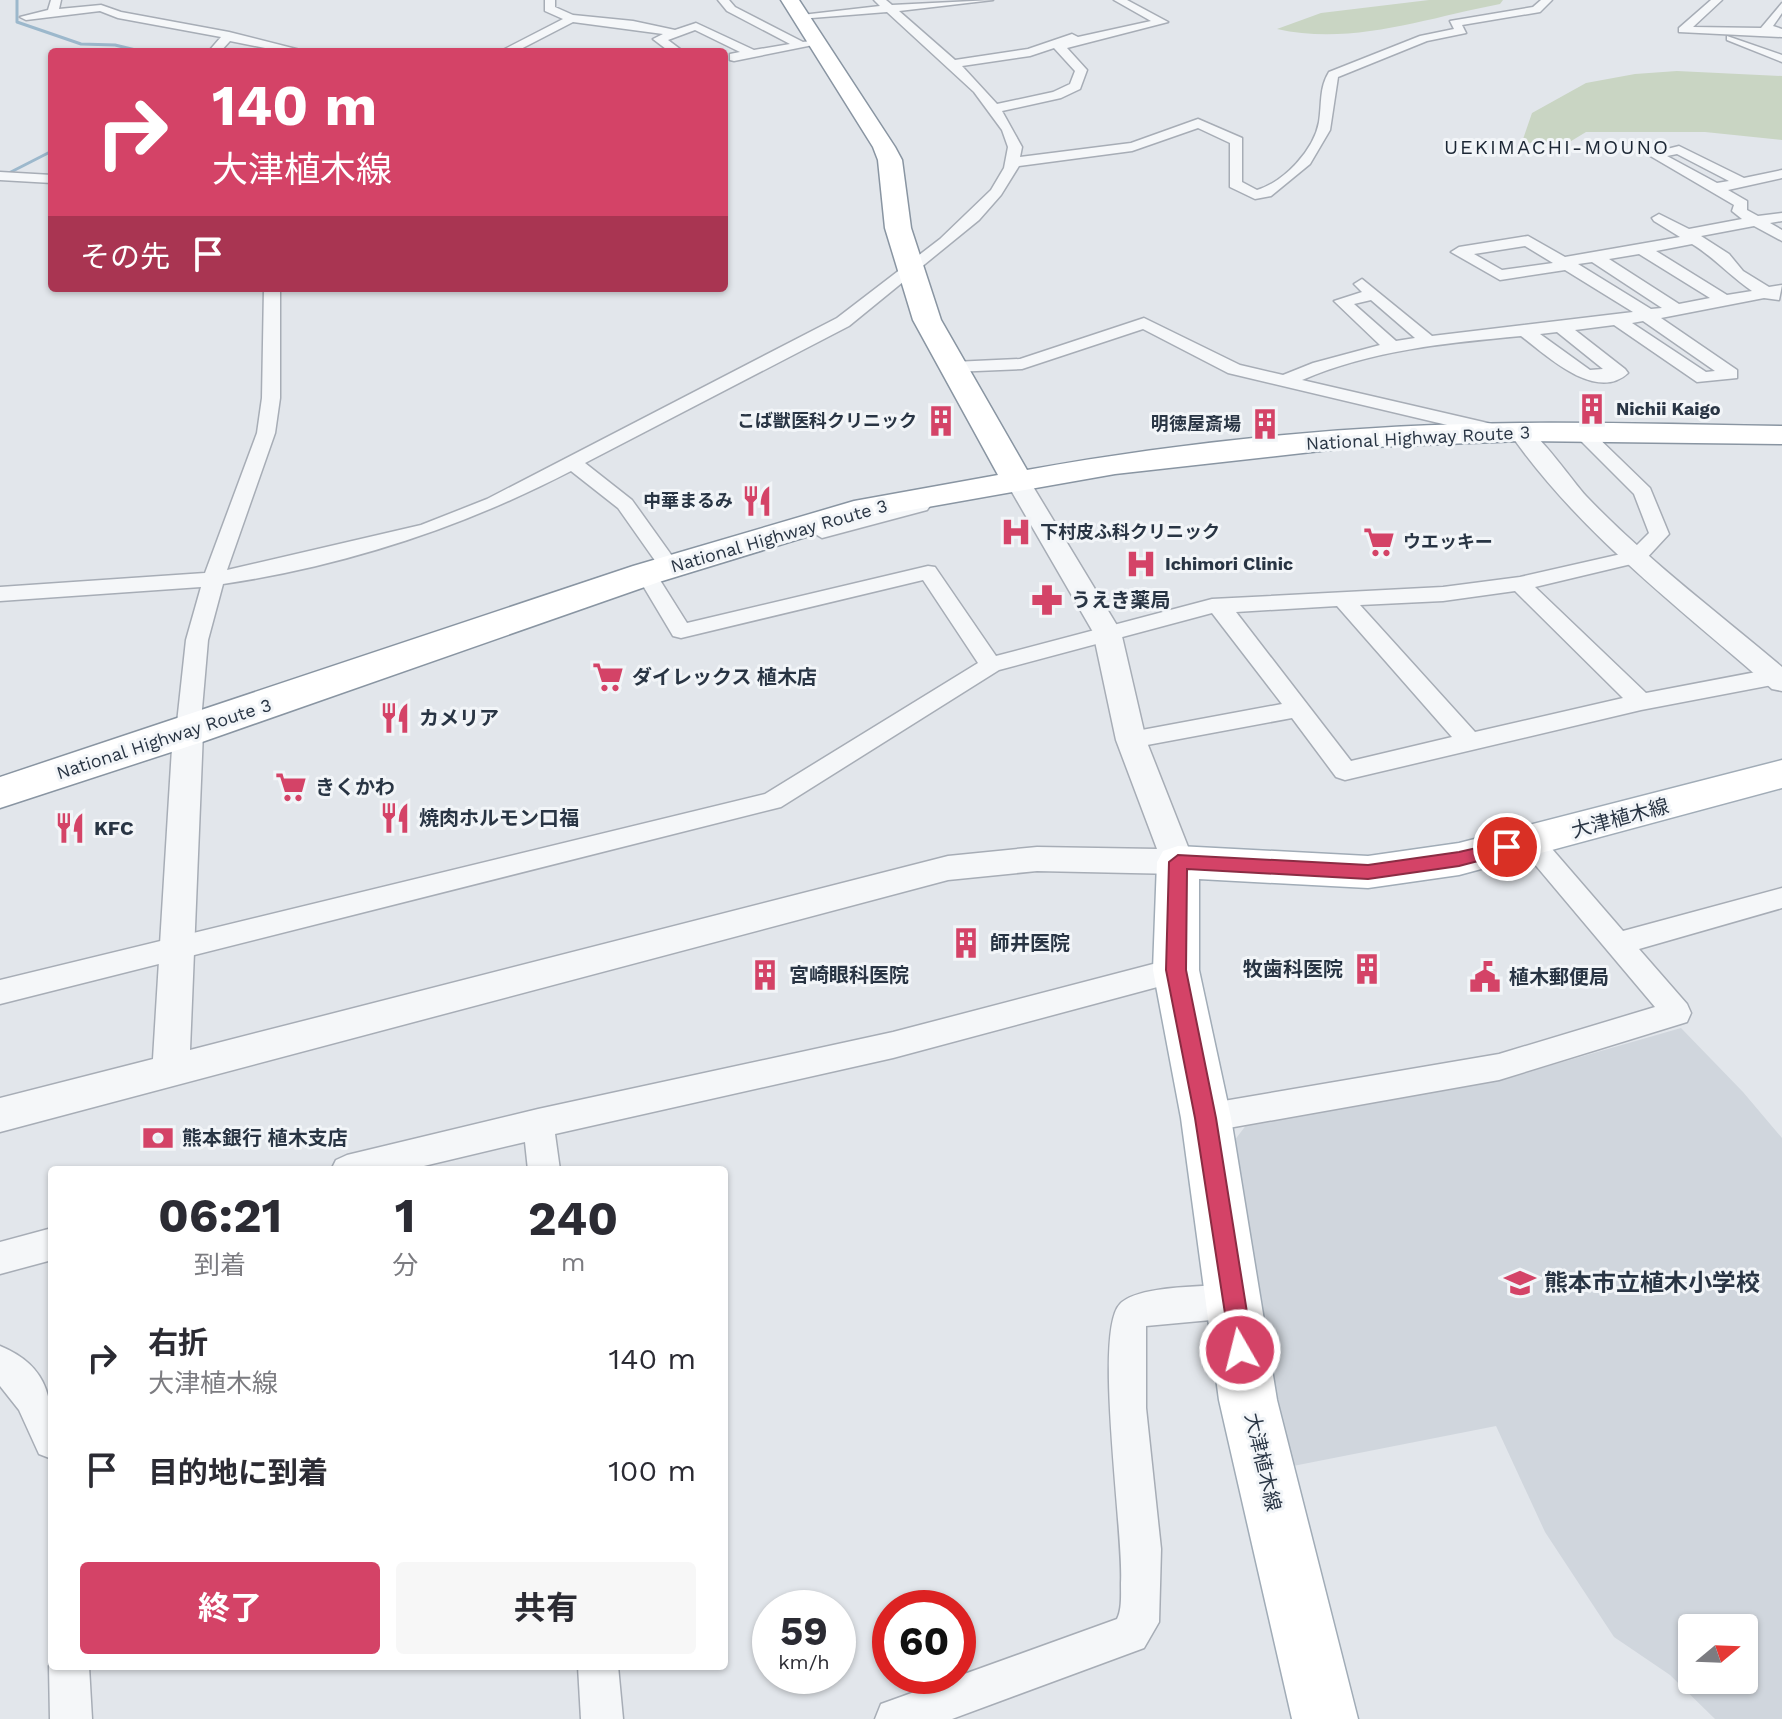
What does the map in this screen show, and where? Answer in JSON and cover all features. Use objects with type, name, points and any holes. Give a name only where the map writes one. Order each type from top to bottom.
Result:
[{"type":"highway","points":[[794,8],[809,44],[890,160],[898,228],[927,320],[1017,480]]},
{"type":"highway","name":"National Highway Route 3","points":[[0,793],[866,508],[1115,464],[1347,439],[1511,432],[1782,435]]},
{"type":"highway","points":[[866,508],[961,476],[980,463],[994,440]]},
{"type":"main road","name":"大津植木線","points":[[1325,1719],[1248,1400],[1206,1118],[1176,970],[1178,862],[1368,872],[1459,859],[1782,774]]},
{"type":"street","points":[[53,13],[56,0]]},
{"type":"street","points":[[550,0],[549,9],[571,18],[633,24],[674,33]]},
{"type":"street","points":[[794,8],[988,0]]},
{"type":"street","points":[[951,64],[1059,47],[1095,35],[1162,22],[1119,0]]},
{"type":"street","points":[[1014,162],[1110,151],[1173,135],[1198,123],[1237,141],[1235,184],[1255,195],[1266,193],[1319,147],[1326,119],[1326,92],[1333,75],[1411,43],[1462,31],[1454,23],[1536,10],[1547,0]]},
{"type":"street","points":[[1717,0],[1698,20],[1683,28],[1692,32],[1780,33]]},
{"type":"street","points":[[1773,0],[1782,4],[1766,27],[1780,33]]},
{"type":"street","points":[[0,594],[174,584],[214,578],[311,561],[428,529],[494,503],[823,335],[951,241],[996,190],[1014,162],[1015,146],[994,109],[951,64],[884,4]]},
{"type":"street","points":[[26,17],[128,5]]},
{"type":"street","points":[[724,7],[809,44]]},
{"type":"street","points":[[103,9],[153,21],[191,25],[285,48]]},
{"type":"street","points":[[514,48],[552,31],[571,18]]},
{"type":"street","points":[[671,48],[658,41],[697,20],[752,54]]},
{"type":"street","points":[[1721,33],[1781,59]]},
{"type":"street","points":[[1030,52],[1073,36]]},
{"type":"street","points":[[218,48],[230,37]]},
{"type":"street","points":[[237,48],[247,39]]},
{"type":"street","points":[[728,58],[809,44]]},
{"type":"street","points":[[994,109],[1057,95],[1076,86],[1081,70],[1059,47]]},
{"type":"street","points":[[1740,181],[1679,150],[1654,154],[1742,204],[1739,211],[1782,236]]},
{"type":"street","points":[[1715,188],[1782,174]]},
{"type":"street","points":[[0,176],[48,179]]},
{"type":"street","points":[[1617,320],[1703,378],[1731,374],[1648,315],[1568,264],[1523,240],[1459,252],[1500,275],[1568,264],[1782,217]]},
{"type":"street","points":[[1659,218],[1724,257],[1737,274],[1774,291],[1782,301]]},
{"type":"street","points":[[1641,248],[1724,300]]},
{"type":"street","points":[[1595,257],[1677,310]]},
{"type":"street","points":[[1358,280],[1429,342]]},
{"type":"street","points":[[1282,382],[1324,362],[1394,348],[1617,320],[1774,291]]},
{"type":"street","points":[[171,1068],[174,949],[197,640],[214,578],[266,433],[271,398],[272,292]]},
{"type":"street","points":[[1374,295],[1342,301],[1394,348]]},
{"type":"street","points":[[953,367],[1022,364],[1144,323],[1234,369],[1511,432],[1575,501],[1780,678]]},
{"type":"street","points":[[1526,332],[1586,376],[1619,373],[1560,327]]},
{"type":"street","points":[[0,992],[772,801],[991,665],[1107,632],[1220,605],[1443,594],[1520,584],[1637,557],[1659,534],[1643,492],[1581,432]]},
{"type":"street","points":[[572,462],[631,510],[681,631],[928,572],[991,665]]},
{"type":"street","points":[[0,1115],[948,868],[1037,859],[1178,862],[1131,740],[1107,632],[1017,480],[719,558],[662,579],[657,576]]},
{"type":"street","points":[[1520,584],[1641,702]]},
{"type":"street","points":[[1341,597],[1470,742]]},
{"type":"street","points":[[1220,605],[1345,771],[1641,702],[1780,678]]},
{"type":"street","points":[[1131,740],[1296,709]]},
{"type":"street","points":[[1206,1118],[1499,1067],[1677,1013],[1531,842]]},
{"type":"street","points":[[1620,943],[1782,898]]},
{"type":"street","points":[[363,1166],[538,1123],[893,1045],[1176,970]]},
{"type":"street","points":[[538,1123],[543,1166]]},
{"type":"street","points":[[0,1258],[48,1245]]},
{"type":"street","points":[[896,1719],[1130,1634],[1139,1622],[1142,1549],[1128,1408],[1126,1343],[1130,1317],[1140,1310],[1233,1301]]},
{"type":"street","points":[[0,1363],[14,1374],[40,1407],[48,1430]]},
{"type":"street","points":[[69,1670],[71,1719]]},
{"type":"street","points":[[598,1670],[602,1719]]},
{"type":"shaded area","name":"熊本市立植木小学校","points":[[1681,1028],[1743,1092],[1782,1138],[1782,1719],[1715,1719],[1689,1694],[1758,1694],[1758,1614],[1678,1614],[1678,1683],[1614,1637],[1545,1532],[1496,1426],[1288,1467],[1234,1141],[1247,1124],[1507,1078]]},
{"type":"green space","points":[[1429,0],[1503,0],[1500,4],[1417,23],[1361,32],[1305,33],[1277,29],[1321,13]]},
{"type":"green space","points":[[1677,71],[1782,76],[1782,140],[1705,132],[1586,132],[1563,146],[1522,142],[1532,113],[1586,83],[1635,74]]},
{"type":"waterway","points":[[17,0],[17,22],[81,44],[127,48]]},
{"type":"waterway","points":[[5,175],[48,153]]},
{"type":"place","name":"Nichii Kaigo","points":[[1592,409]]},
{"type":"place","name":"こば獣医科クリニック","points":[[941,421]]},
{"type":"place","name":"明徳屋斎場","points":[[1265,424]]},
{"type":"place","name":"中華まるみ","points":[[757,501]]},
{"type":"place","name":"下村皮ふ科クリニック","points":[[1016,532]]},
{"type":"place","name":"ウエッキー","points":[[1379,542]]},
{"type":"place","name":"Ichimori Clinic","points":[[1141,564]]},
{"type":"place","name":"うえき薬局","points":[[1047,600]]},
{"type":"place","name":"ダイレックス 植木店","points":[[608,677]]},
{"type":"place","name":"カメリア","points":[[395,718]]},
{"type":"place","name":"きくかわ","points":[[291,787]]},
{"type":"place","name":"焼肉ホルモン口福","points":[[395,818]]},
{"type":"place","name":"KFC","points":[[70,828]]},
{"type":"place","name":"師井医院","points":[[966,943]]},
{"type":"place","name":"牧歯科医院","points":[[1367,969]]},
{"type":"place","name":"宮崎眼科医院","points":[[765,975]]},
{"type":"place","name":"植木郵便局","points":[[1485,977]]},
{"type":"place","name":"熊本銀行 植木支店","points":[[158,1138]]},
{"type":"place","name":"熊本市立植木小学校","points":[[1520,1283]]},
{"type":"district","name":"UEKIMACHI-MOUNO","points":[[1557,147]]},
{"type":"route","points":[[1240,1350],[1206,1118],[1176,970],[1178,862],[1368,872],[1459,859],[1507,847]]}]
